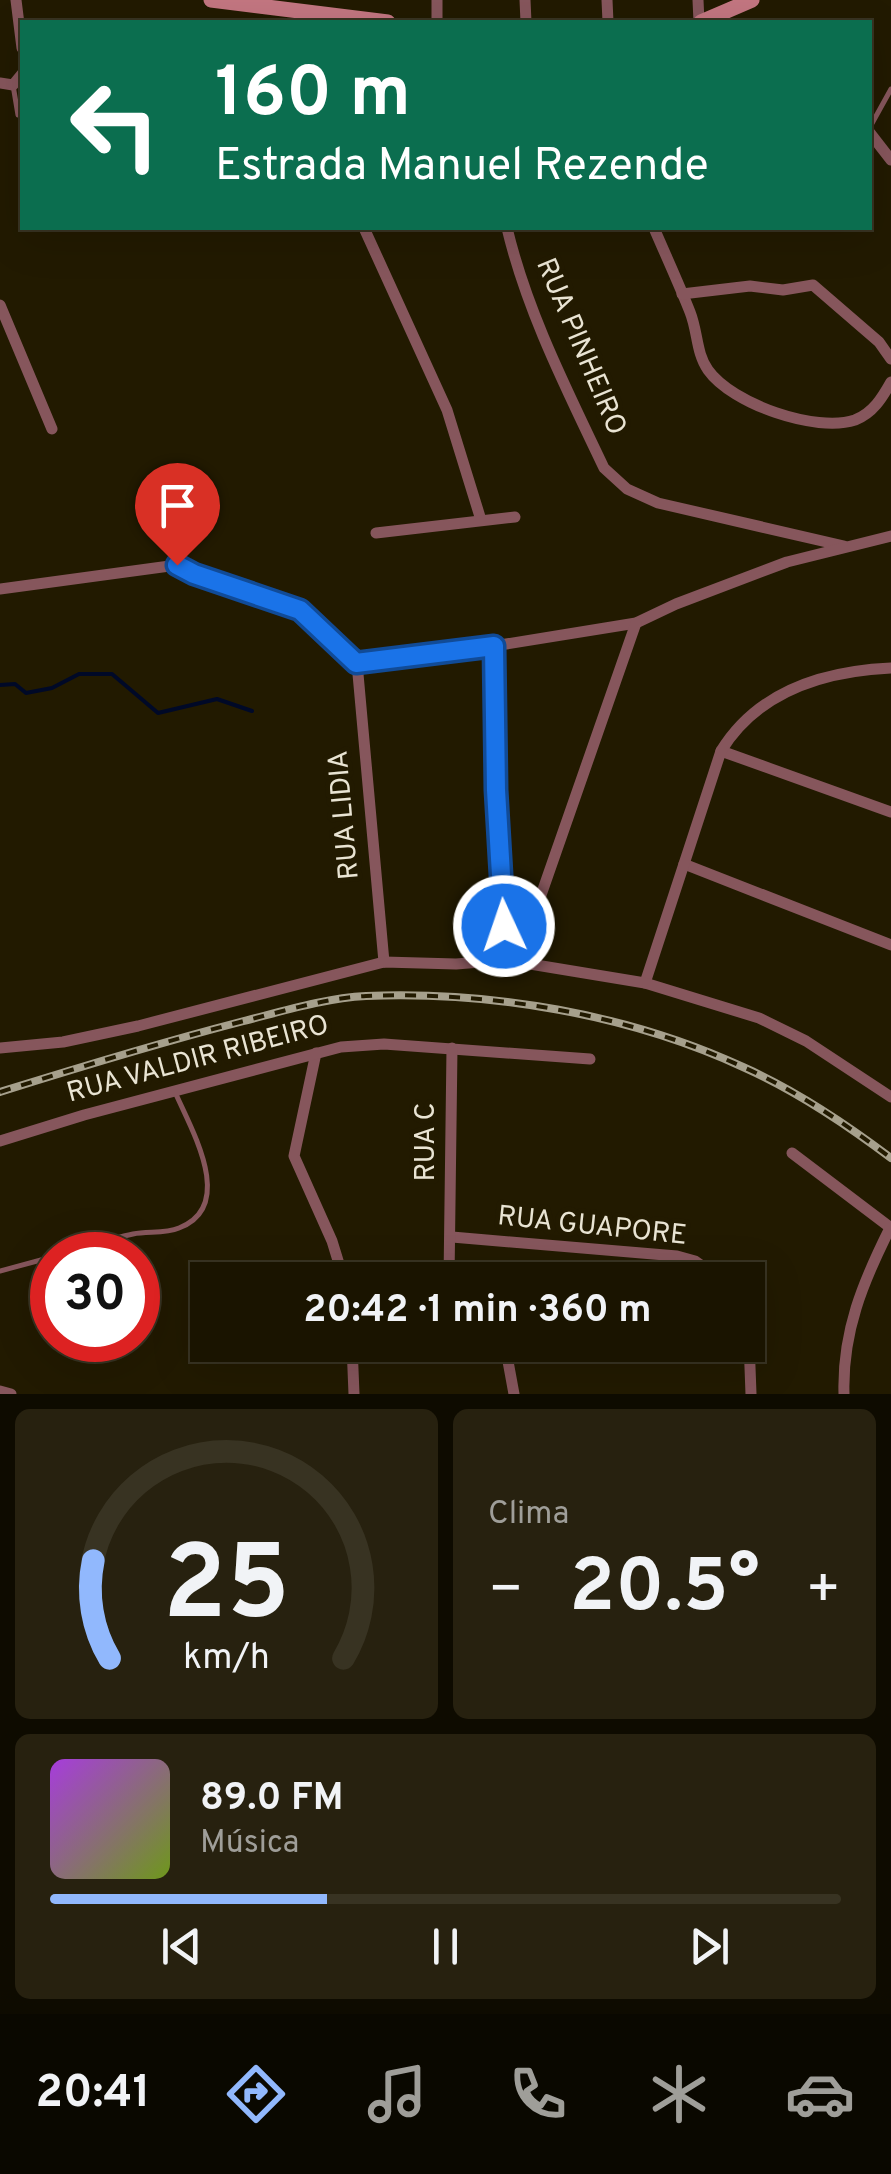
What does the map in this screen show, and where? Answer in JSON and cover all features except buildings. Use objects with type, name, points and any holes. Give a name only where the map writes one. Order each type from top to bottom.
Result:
[{"type":"main road","points":[[212,0],[298,17],[328,7],[380,20]]},
{"type":"main road","points":[[705,20],[752,0]]},
{"type":"street","points":[[16,0],[20,32]]},
{"type":"street","points":[[872,133],[891,160]]},
{"type":"street","points":[[365,230],[448,410],[481,520]]},
{"type":"street","name":"RUA PINHEIRO","points":[[508,230],[540,329],[612,478],[658,503],[845,546]]},
{"type":"street","points":[[655,230],[692,316],[700,355],[710,373],[740,398],[784,415],[840,423],[858,419],[871,410],[891,382]]},
{"type":"street","points":[[682,294],[750,286],[784,290],[814,285],[879,342],[891,359]]},
{"type":"street","points":[[0,305],[52,430]]},
{"type":"street","points":[[376,533],[514,517]]},
{"type":"street","points":[[0,589],[177,565],[300,610],[356,663],[636,623],[787,562],[891,536]]},
{"type":"street","points":[[512,961],[636,623]]},
{"type":"street","points":[[494,646],[496,790],[512,961]]},
{"type":"street","name":"RUA LIDIA","points":[[356,663],[384,962]]},
{"type":"street","points":[[645,984],[721,751],[741,722],[806,682],[834,674],[891,668]]},
{"type":"street","points":[[721,751],[891,812]]},
{"type":"street","points":[[684,864],[891,945]]},
{"type":"street","points":[[0,1048],[62,1042],[138,1026],[384,962],[512,961],[645,984],[759,1018],[806,1041],[891,1097]]},
{"type":"street","name":"RUA VALDIR RIBEIRO","points":[[0,1141],[341,1047],[384,1044],[590,1059]]},
{"type":"street","name":"RUA C","points":[[450,1262],[452,1048]]},
{"type":"street","points":[[316,1053],[294,1156],[338,1262]]},
{"type":"street","points":[[792,1153],[891,1228],[858,1297],[847,1334],[844,1394]]},
{"type":"street","name":"RUA GUAPORE","points":[[452,1237],[677,1256],[695,1262]]},
{"type":"street","points":[[353,1362],[354,1394]]},
{"type":"street","points":[[508,1362],[514,1394]]},
{"type":"street","points":[[750,1362],[751,1394]]},
{"type":"street","points":[[0,1391],[11,1394]]},
{"type":"lane","points":[[6,84],[18,116]]},
{"type":"lane","points":[[872,126],[891,89]]},
{"type":"lane","points":[[150,1232],[177,1230],[192,1221],[206,1204],[208,1183],[196,1138],[175,1092]]},
{"type":"lane","points":[[0,1271],[30,1263]]},
{"type":"waterway","points":[[0,685],[15,684],[26,693],[52,688],[79,674],[112,674],[158,713],[217,699],[252,711]]},
{"type":"railway","points":[[0,1092],[180,1038],[319,1002],[366,996],[462,998],[510,1002],[606,1020],[699,1049],[801,1097],[891,1158]]},
{"type":"route","points":[[177,565],[300,610],[356,663],[494,646],[496,790],[504,926]]}]
